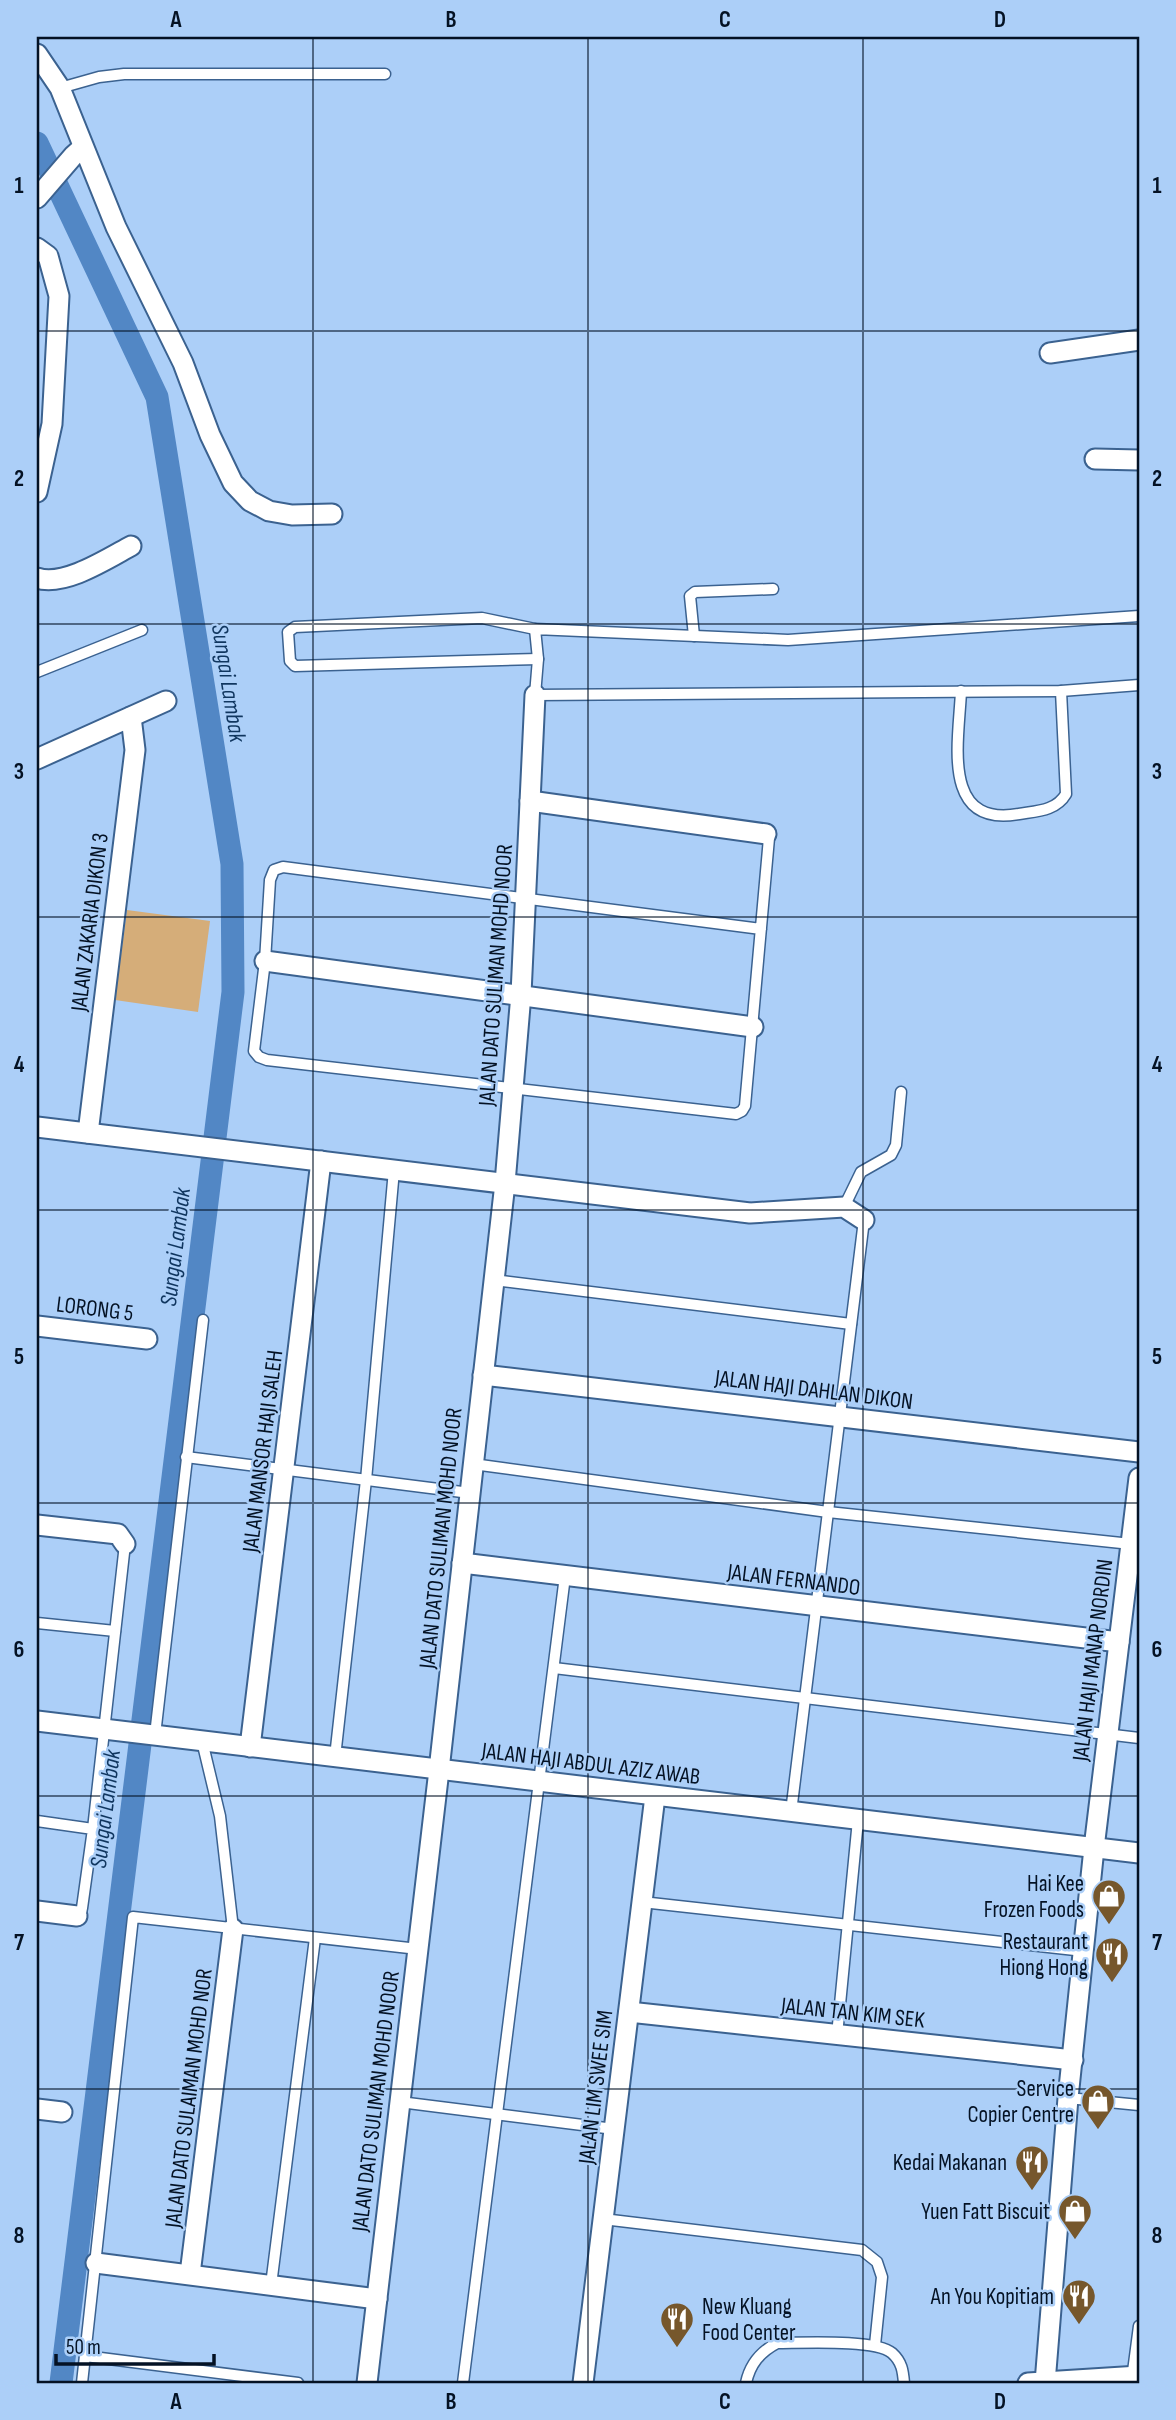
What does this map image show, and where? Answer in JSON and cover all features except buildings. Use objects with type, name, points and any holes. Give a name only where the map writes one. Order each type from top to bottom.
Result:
[{"type":"street","points":[[37,54],[60,88],[78,151],[191,380],[210,435],[233,483],[250,501],[269,511],[292,515],[332,514]]},
{"type":"street","points":[[37,198],[78,151]]},
{"type":"street","points":[[37,248],[48,256],[59,296],[52,424],[37,492]]},
{"type":"street","points":[[1050,353],[1139,340]]},
{"type":"street","points":[[1095,460],[1139,460]]},
{"type":"street","points":[[37,578],[63,578],[96,565],[131,546]]},
{"type":"street","name":"JALAN DATO SULIMAN MOHD NOOR","points":[[367,2383],[505,1183],[521,994],[535,695]]},
{"type":"street","points":[[37,760],[166,701]]},
{"type":"street","name":"JALAN ZAKARIA DIKON 3","points":[[88,1133],[135,750],[131,717]]},
{"type":"street","points":[[530,801],[766,834]]},
{"type":"street","points":[[265,961],[753,1027]]},
{"type":"street","points":[[37,1127],[750,1213],[844,1207],[864,1220]]},
{"type":"street","name":"JALAN MANSOR HAJI SALEH","points":[[250,1747],[321,1161]]},
{"type":"street","name":"LORONG 5","points":[[37,1326],[147,1339]]},
{"type":"street","name":"JALAN HAJI DAHLAN DIKON","points":[[483,1375],[1139,1451]]},
{"type":"street","name":"JALAN HAJI MANAP NORDIN","points":[[1039,2383],[1094,1849],[1139,1478]]},
{"type":"street","points":[[37,1525],[118,1534],[125,1544]]},
{"type":"street","name":"JALAN FERNANDO","points":[[462,1563],[1119,1642]]},
{"type":"street","name":"JALAN HAJI ABDUL AZIZ AWAB","points":[[37,1721],[1139,1853]]},
{"type":"street","name":"JALAN LIM SWEE SIM","points":[[583,2383],[655,1796]]},
{"type":"street","points":[[37,1912],[77,1916]]},
{"type":"street","name":"JALAN DATO SULAIMAN MOHD NOR","points":[[190,2274],[233,1929]]},
{"type":"street","name":"JALAN TAN KIM SEK","points":[[628,2012],[1073,2060]]},
{"type":"street","points":[[37,2109],[62,2112]]},
{"type":"street","points":[[96,2263],[377,2299]]},
{"type":"street","points":[[1039,2383],[1135,2379]]},
{"type":"lane","points":[[60,88],[124,74],[385,74]]},
{"type":"lane","points":[[694,636],[690,596],[695,592],[773,589]]},
{"type":"lane","points":[[538,659],[295,666],[290,661],[289,632],[295,627],[482,618],[535,629],[788,640],[1139,616]]},
{"type":"lane","points":[[535,629],[538,659],[535,695],[1060,691],[1139,685]]},
{"type":"lane","points":[[37,672],[142,630]]},
{"type":"lane","points":[[961,691],[958,768],[963,793],[972,804],[986,813],[1012,815],[1060,804],[1066,794],[1060,691]]},
{"type":"lane","points":[[761,929],[282,867],[274,870],[270,880],[265,961],[254,1051],[267,1060],[736,1114],[745,1106],[753,1027],[769,838],[766,834]]},
{"type":"lane","points":[[844,1207],[861,1172],[891,1155],[896,1145],[901,1092]]},
{"type":"lane","points":[[335,1757],[366,1480],[394,1170]]},
{"type":"lane","points":[[790,1812],[864,1220]]},
{"type":"lane","points":[[494,1280],[851,1324]]},
{"type":"lane","points":[[144,1734],[204,1320]]},
{"type":"lane","points":[[186,1457],[470,1493]]},
{"type":"lane","points":[[473,1464],[828,1512],[1131,1544]]},
{"type":"lane","points":[[77,1916],[82,1908],[93,1829],[125,1544]]},
{"type":"lane","points":[[463,2383],[565,1576]]},
{"type":"lane","points":[[37,1623],[115,1631]]},
{"type":"lane","points":[[554,1668],[1139,1738]]},
{"type":"lane","points":[[202,1741],[220,1816],[233,1929]]},
{"type":"lane","points":[[837,2035],[858,1820]]},
{"type":"lane","points":[[37,1821],[93,1829]]},
{"type":"lane","points":[[642,1902],[1084,1951]]},
{"type":"lane","points":[[82,2383],[132,1917],[418,1949]]},
{"type":"lane","points":[[271,2285],[315,1938]]},
{"type":"lane","points":[[1068,2098],[1139,2105]]},
{"type":"lane","points":[[400,2102],[614,2129]]},
{"type":"lane","points":[[603,2220],[862,2249],[877,2262],[882,2277],[875,2344]]},
{"type":"lane","points":[[1135,2379],[1139,2326]]},
{"type":"lane","points":[[746,2383],[754,2361],[766,2348],[777,2343],[875,2344],[892,2353],[903,2367],[904,2383]]},
{"type":"lane","points":[[85,2356],[298,2383]]},
{"type":"shaded area","points":[[127,910],[210,921],[198,1012],[115,1000]]},
{"type":"waterway","name":"Sungai Lambak","points":[[37,143],[157,397],[232,864],[233,992],[61,2383]]},
{"type":"place","name":"Hai Kee Frozen Foods","points":[[1109,1926]]},
{"type":"place","name":"Restaurant Hiong Hong","points":[[1112,1984]]},
{"type":"place","name":"Service Copier Centre","points":[[1098,2131]]},
{"type":"place","name":"Kedai Makanan","points":[[1032,2192]]},
{"type":"place","name":"Yuen Fatt Biscuit","points":[[1075,2241]]},
{"type":"place","name":"An You Kopitiam","points":[[1079,2326]]},
{"type":"place","name":"New Kluang Food Center","points":[[677,2349]]}]
